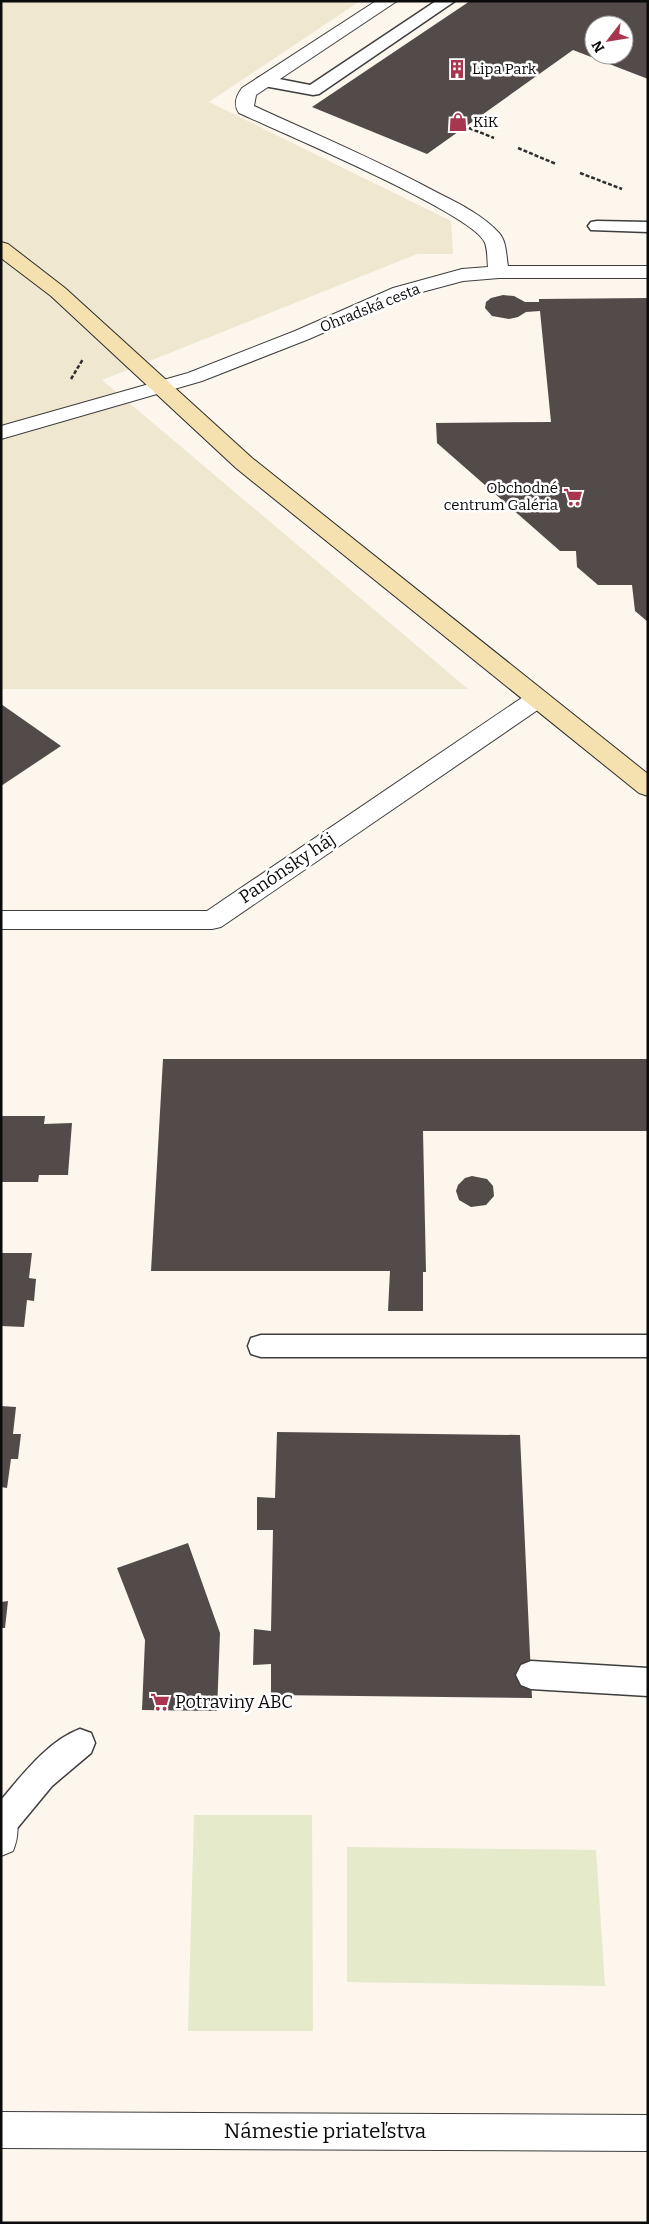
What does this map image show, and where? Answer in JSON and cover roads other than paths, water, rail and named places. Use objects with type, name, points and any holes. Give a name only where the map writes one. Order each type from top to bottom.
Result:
[{"type":"street","points":[[388,1],[248,92],[244,102],[245,109],[434,198],[477,223],[494,238],[499,272]]},
{"type":"street","points":[[1,248],[58,292],[244,463],[648,787]]},
{"type":"street","name":"Ohradská cesta","points":[[1,433],[161,388],[226,366],[400,292],[462,275],[499,272],[648,272]]},
{"type":"street","name":"Panónsky háj","points":[[1,920],[212,920],[537,699]]},
{"type":"street","name":"Námestie priateľstva","points":[[1,2130],[648,2133]]},
{"type":"lane","points":[[264,81],[312,90],[447,1]]},
{"type":"lane","points":[[597,226],[648,227]]},
{"type":"lane","points":[[261,1346],[648,1346]]},
{"type":"lane","points":[[531,1675],[648,1682]]},
{"type":"lane","points":[[2,1827],[41,1776],[80,1743]]},
{"type":"place","name":"Lipa Park","points":[[457,69]]},
{"type":"place","name":"KiK","points":[[458,122]]},
{"type":"place","name":"Obchodné centrum Galéria","points":[[573,497]]},
{"type":"place","name":"Potraviny ABC","points":[[160,1702]]}]
